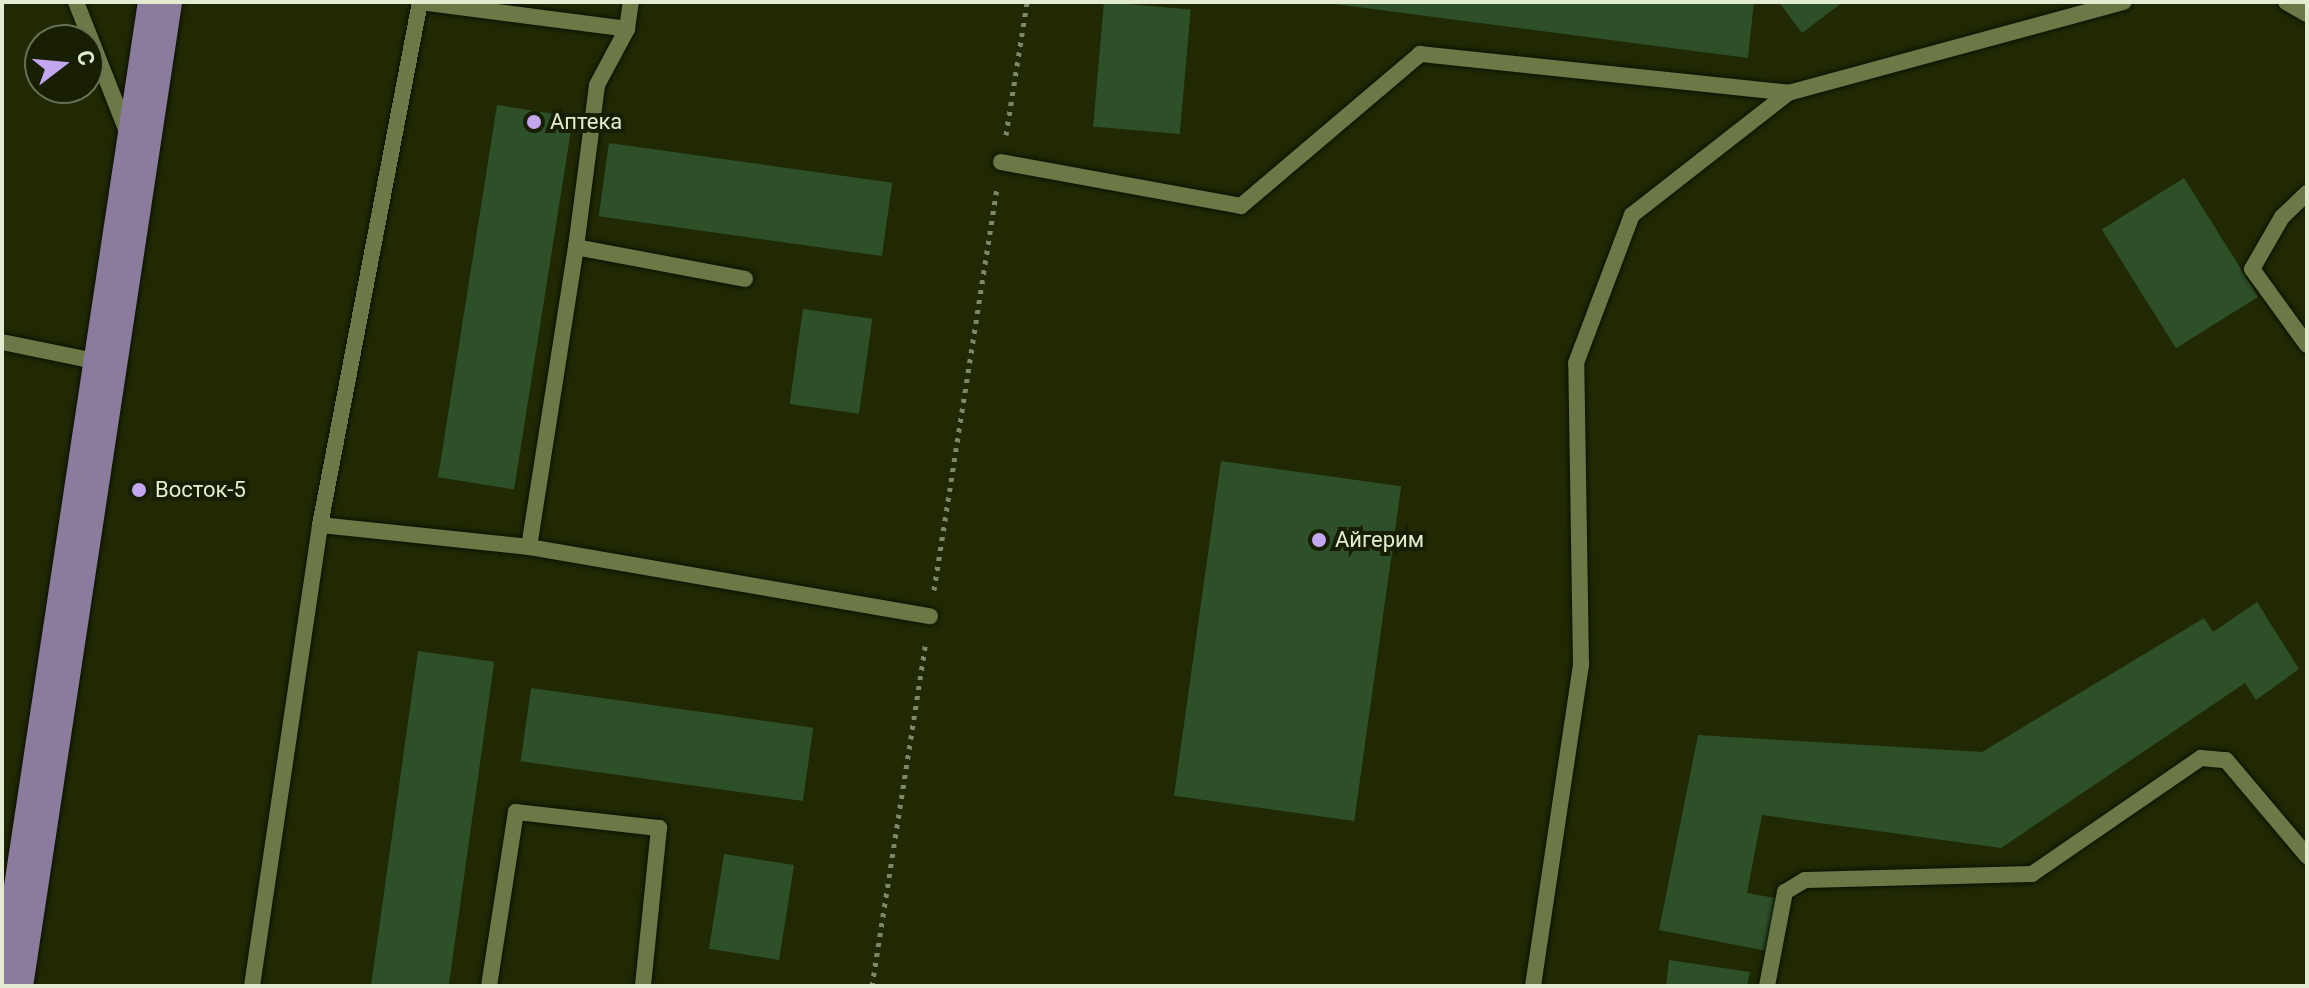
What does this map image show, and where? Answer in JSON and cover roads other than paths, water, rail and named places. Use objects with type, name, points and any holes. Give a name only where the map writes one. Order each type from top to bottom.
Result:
[{"type":"main road","points":[[11,986],[160,2]]},
{"type":"lane","points":[[76,2],[137,155]]},
{"type":"lane","points":[[252,986],[320,525],[420,2],[627,29]]},
{"type":"lane","points":[[529,547],[576,247],[597,85],[627,29],[631,2]]},
{"type":"lane","points":[[1001,162],[1241,206],[1420,54],[1788,93],[2124,2]]},
{"type":"lane","points":[[2286,2],[2307,14]]},
{"type":"lane","points":[[1533,986],[1581,665],[1576,363],[1632,215],[1788,93]]},
{"type":"lane","points":[[2307,193],[2282,217],[2252,269],[2307,345]]},
{"type":"lane","points":[[576,247],[745,279]]},
{"type":"lane","points":[[2,342],[105,363]]},
{"type":"lane","points":[[320,525],[529,547],[930,616]]},
{"type":"lane","points":[[1767,986],[1785,892],[1805,880],[2032,874],[2201,758],[2226,760],[2307,856]]},
{"type":"lane","points":[[489,986],[516,812],[659,828],[643,986]]},
{"type":"place","name":"Аптека","points":[[534,122]]},
{"type":"place","name":"Восток-5","points":[[139,490]]},
{"type":"place","name":"Айгерим","points":[[1319,540]]}]
